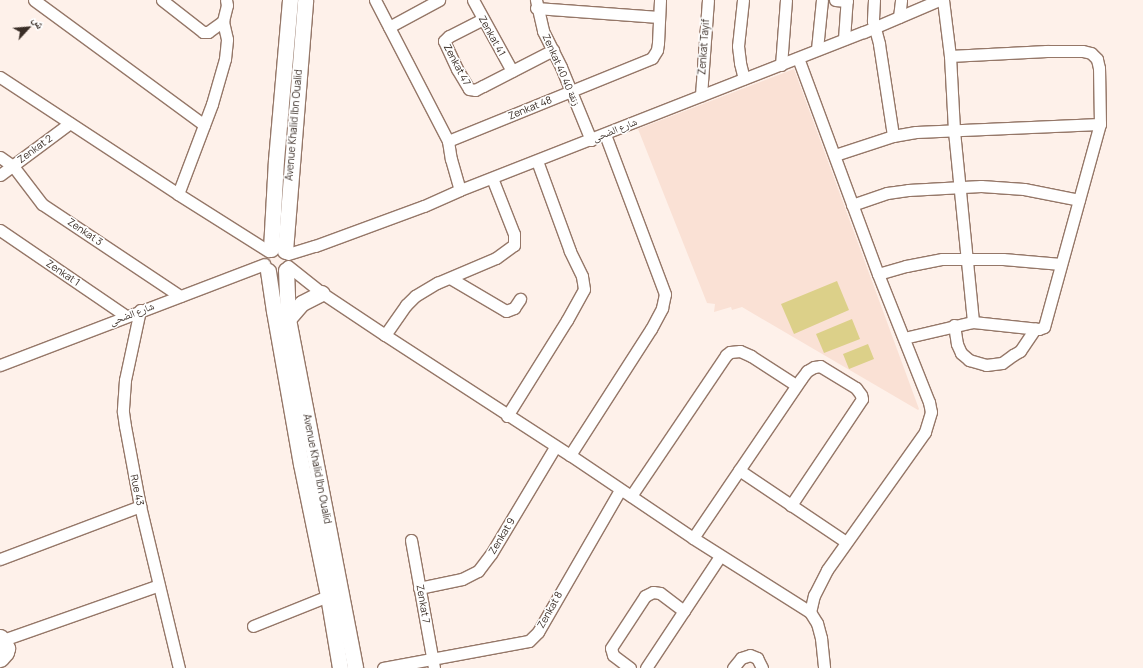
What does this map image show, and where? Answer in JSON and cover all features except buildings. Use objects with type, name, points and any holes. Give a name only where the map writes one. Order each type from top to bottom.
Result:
[{"type":"main road","name":"Avenue Khalid Ibn Oualid","points":[[290,0],[276,160],[277,259],[334,604],[340,668]]},
{"type":"main road","name":"Avenue Khalid Ibn Oualid","points":[[305,0],[277,259],[269,282],[300,457],[334,604],[355,668]]},
{"type":"main road","points":[[288,319],[302,303],[322,293]]},
{"type":"street","points":[[34,0],[204,125]]},
{"type":"street","points":[[162,0],[203,32],[208,32],[223,21]]},
{"type":"street","points":[[178,194],[204,125],[225,59],[227,39],[223,21],[227,6],[226,0]]},
{"type":"street","points":[[375,0],[448,140],[451,159],[460,190]]},
{"type":"street","points":[[389,27],[439,0]]},
{"type":"street","name":"Zenkat 41","points":[[473,0],[512,71]]},
{"type":"street","points":[[536,4],[659,16],[660,0]]},
{"type":"street","name":"Zenkat Tayif","points":[[701,95],[708,0]]},
{"type":"street","points":[[743,0],[738,46],[744,79]]},
{"type":"street","points":[[781,64],[786,0]]},
{"type":"street","points":[[817,49],[822,0]]},
{"type":"street","points":[[835,0],[847,0],[844,39]]},
{"type":"street","points":[[874,0],[873,21],[876,27],[893,136]]},
{"type":"street","points":[[899,17],[901,0]]},
{"type":"street","name":"شارع الضحى","points":[[0,365],[140,310],[424,206],[460,190],[591,140],[701,95],[798,58],[817,49],[876,27],[939,0]]},
{"type":"street","points":[[943,0],[950,56],[954,131],[968,258],[973,322]]},
{"type":"street","name":"Zenkat 40 زنقة 40","points":[[536,4],[543,31],[553,50],[591,140]]},
{"type":"street","name":"Zenkat 48","points":[[448,140],[644,62],[655,55],[658,43],[659,16]]},
{"type":"street","name":"Zenkat 47","points":[[483,19],[449,36],[444,41],[465,85],[469,89],[475,90],[553,50]]},
{"type":"street","points":[[904,338],[954,325],[973,322],[1042,329],[1046,324],[1078,200],[1100,124],[1099,68],[1097,59],[1091,53],[1082,51],[1065,51],[950,56]]},
{"type":"street","points":[[798,58],[878,274],[929,402],[931,412],[925,432],[846,542],[821,581],[814,595],[810,612]]},
{"type":"street","points":[[0,77],[277,259],[322,293],[385,336],[555,447],[570,455],[720,556],[810,612],[816,623],[821,638],[824,668]]},
{"type":"street","name":"Zenkat 2","points":[[0,175],[70,123]]},
{"type":"street","points":[[835,155],[893,136],[937,130],[954,131],[1100,124]]},
{"type":"street","points":[[570,455],[651,330],[662,308],[665,294],[605,134]]},
{"type":"street","name":"Zenkat 3","points":[[0,158],[13,166],[42,204],[180,296]]},
{"type":"street","points":[[507,416],[568,320],[584,289],[582,276],[570,251],[537,161]]},
{"type":"street","points":[[385,336],[411,300],[437,283],[496,258],[514,245],[514,234],[492,178]]},
{"type":"street","points":[[852,205],[887,194],[908,190],[960,186],[1000,186],[1078,200]]},
{"type":"street","name":"Zenkat 1","points":[[0,230],[126,316]]},
{"type":"street","points":[[878,274],[927,262],[968,258],[1003,258],[1061,264]]},
{"type":"street","points":[[450,278],[502,310],[512,310],[520,299]]},
{"type":"street","name":"Rue 43","points":[[140,310],[125,380],[123,412],[140,506],[179,668]]},
{"type":"street","points":[[954,325],[957,344],[962,353],[969,360],[986,365],[1002,363],[1014,356],[1020,351],[1035,329]]},
{"type":"street","points":[[631,496],[726,355],[730,352],[740,351],[750,356],[796,385]]},
{"type":"street","points":[[693,538],[796,385],[807,371],[814,367],[820,366],[856,388],[862,399],[791,505]]},
{"type":"street","name":"Zenkat 9","points":[[419,588],[462,579],[478,571],[491,554],[555,447]]},
{"type":"street","points":[[739,470],[846,542]]},
{"type":"street","name":"Zenkat 8","points":[[383,668],[433,663],[520,644],[534,638],[620,490]]},
{"type":"street","points":[[0,559],[140,506]]},
{"type":"street","name":"Zenkat 7","points":[[411,540],[433,663]]},
{"type":"street","points":[[646,668],[720,556]]},
{"type":"street","points":[[3,652],[159,585]]},
{"type":"street","points":[[630,668],[613,655],[611,648],[646,596],[653,592],[660,593],[684,611]]},
{"type":"street","points":[[253,626],[334,604]]},
{"type":"street","points":[[733,668],[741,658],[750,655],[757,658],[762,668]]},
{"type":"shaded area","points":[[794,69],[919,409],[918,410],[742,307],[732,310],[731,307],[714,312],[715,304],[707,303],[638,129]]},
{"type":"shaded area","points":[[837,281],[849,310],[794,334],[781,304]]},
{"type":"shaded area","points":[[852,319],[860,339],[824,353],[816,334]]},
{"type":"shaded area","points":[[868,344],[874,359],[849,369],[843,354]]}]
